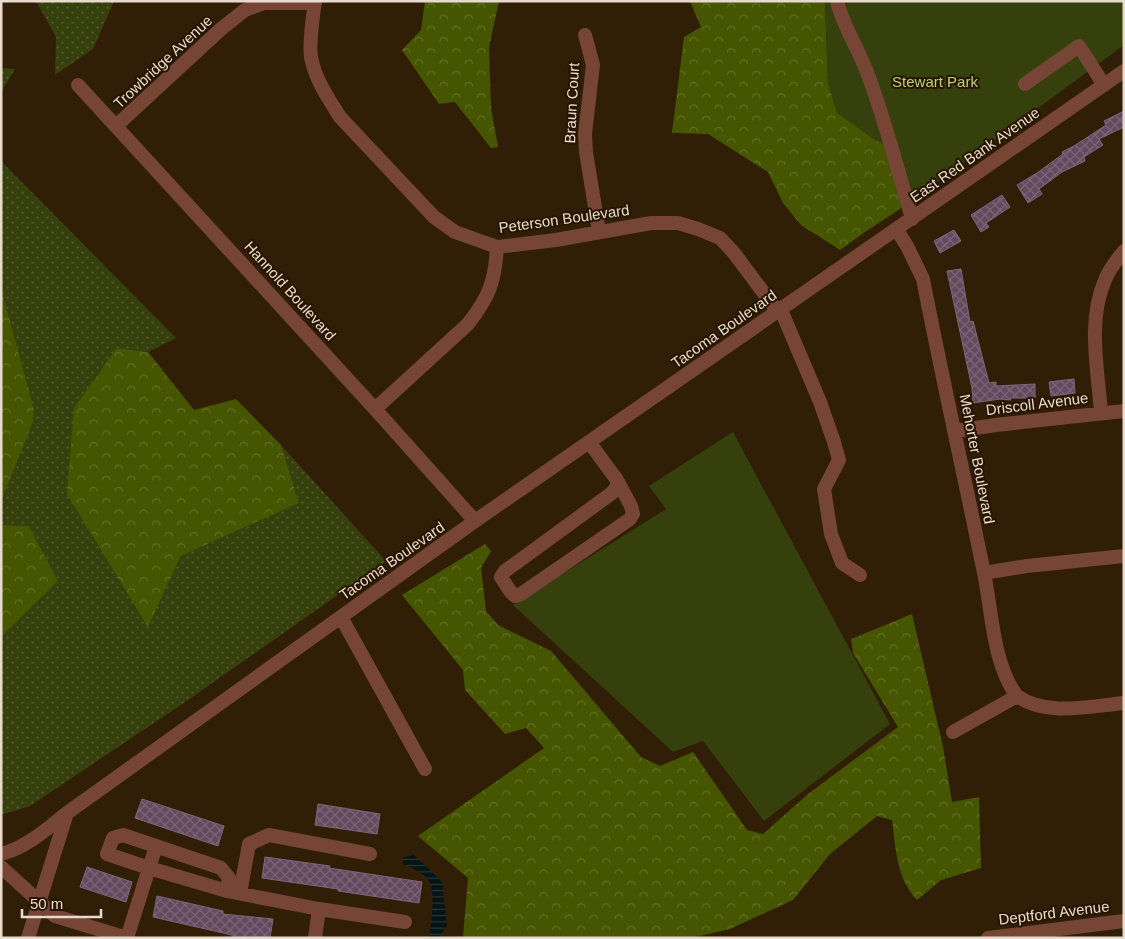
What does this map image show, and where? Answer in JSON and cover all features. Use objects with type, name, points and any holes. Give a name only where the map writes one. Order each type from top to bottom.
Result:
[{"type":"street","points":[[837,1],[840,14],[865,67],[876,98],[912,219]]},
{"type":"street","name":"Trowbridge Avenue","points":[[117,126],[221,29],[245,10],[264,3],[315,2]]},
{"type":"street","name":"Peterson Boulevard","points":[[315,2],[310,55],[317,78],[340,117],[434,217],[455,232],[497,247],[556,240],[651,223],[678,222],[698,228],[720,238],[779,311],[820,402],[834,442],[838,460],[824,489],[831,534],[842,563],[860,575]]},
{"type":"street","name":"Braun Court","points":[[585,35],[593,64],[585,134],[586,152],[599,232]]},
{"type":"street","points":[[1025,84],[1078,46],[1104,85]]},
{"type":"street","name":"East Red Bank Avenue","points":[[845,265],[1124,71]]},
{"type":"street","name":"Hannold Boulevard","points":[[78,85],[476,521]]},
{"type":"street","name":"Mehorter Boulevard","points":[[897,230],[923,279],[998,648],[1008,681],[1017,696]]},
{"type":"street","points":[[375,409],[468,324],[488,294],[493,280],[497,247]]},
{"type":"street","points":[[1101,413],[1095,314],[1105,279],[1124,251]]},
{"type":"street","name":"Tacoma Boulevard","points":[[67,813],[476,521],[845,265]]},
{"type":"street","name":"Driscoll Avenue","points":[[955,431],[1124,411]]},
{"type":"street","points":[[589,442],[617,480],[632,506],[633,514],[630,519],[522,594],[515,596],[501,577],[505,571],[612,493],[617,486],[617,480]]},
{"type":"street","points":[[984,573],[1027,566],[1124,556]]},
{"type":"street","points":[[341,617],[425,769]]},
{"type":"street","points":[[952,732],[1017,696],[1026,703],[1050,708],[1124,703]]},
{"type":"street","points":[[1,854],[34,838],[67,813]]},
{"type":"street","points":[[28,938],[41,902],[67,813]]},
{"type":"street","points":[[233,892],[229,878],[221,868],[123,835],[113,838],[108,854],[149,868],[233,892],[319,909],[405,922]]},
{"type":"street","points":[[233,892],[249,844],[269,835],[370,854]]},
{"type":"street","points":[[1,867],[55,916],[127,938],[156,846]]},
{"type":"street","points":[[315,938],[319,909]]},
{"type":"street","name":"Deptford Avenue","points":[[988,938],[1124,921]]},
{"type":"green space","points":[[36,1],[114,1],[93,49],[55,75],[56,37]]},
{"type":"green space","points":[[425,1],[499,1],[489,47],[491,108],[498,147],[491,148],[455,102],[439,104],[402,50],[421,30]]},
{"type":"green space","points":[[690,1],[825,1],[828,84],[889,148],[906,205],[840,250],[801,225],[783,203],[768,172],[708,134],[672,133],[684,37],[701,27]]},
{"type":"green space","name":"Stewart Park","points":[[825,1],[1124,1],[1124,45],[906,205],[889,148],[837,113],[828,84]]},
{"type":"green space","points":[[1,68],[15,69],[1,92]]},
{"type":"green space","points":[[1,161],[176,338],[148,352],[117,348],[148,627],[181,556],[299,503],[281,445],[386,561],[188,700],[30,806],[1,815],[1,637],[58,581],[29,526],[1,525],[1,502],[33,422],[34,410],[1,288]]},
{"type":"green space","points":[[1,288],[34,409],[33,422],[1,502]]},
{"type":"green space","points":[[117,348],[148,352],[194,410],[236,399],[281,445],[299,503],[181,556],[148,627],[67,494],[74,408]]},
{"type":"green space","points":[[733,432],[890,724],[764,821],[703,741],[673,752],[513,605],[666,509],[649,486]]},
{"type":"green space","points":[[1,525],[29,526],[58,581],[1,637]]},
{"type":"green space","points":[[485,544],[491,551],[481,568],[486,611],[498,625],[551,651],[641,757],[660,766],[693,752],[747,830],[763,834],[808,794],[898,727],[853,653],[851,639],[912,614],[943,747],[952,802],[979,797],[981,868],[941,880],[917,900],[910,891],[901,872],[896,852],[892,820],[877,816],[830,854],[793,900],[730,929],[691,938],[462,938],[468,878],[418,836],[544,748],[526,728],[505,734],[465,690],[463,670],[402,595]]},
{"type":"shaded area","points":[[414,855],[442,882],[447,927],[438,938],[429,938],[433,900],[429,881],[421,873],[403,864],[402,858]]},
{"type":"building","points":[[1124,111],[1124,127],[1099,139],[1103,145],[1084,157],[1085,161],[1062,172],[1039,189],[1042,194],[1028,203],[1017,185],[1063,154],[1062,152],[1106,125],[1104,121]]},
{"type":"building","points":[[1002,195],[1010,207],[986,223],[989,227],[981,232],[971,215]]},
{"type":"building","points":[[954,230],[961,241],[940,253],[934,241]]},
{"type":"building","points":[[961,269],[970,322],[973,321],[989,383],[996,382],[996,386],[1035,384],[1035,398],[1010,398],[1011,400],[1000,399],[973,403],[972,388],[947,271]]},
{"type":"building","points":[[1074,379],[1075,393],[1051,396],[1049,382]]},
{"type":"building","points":[[142,799],[224,826],[218,846],[135,818]]},
{"type":"building","points":[[318,804],[380,814],[377,834],[315,825]]},
{"type":"building","points":[[265,857],[422,882],[419,903],[262,878]]},
{"type":"building","points":[[87,867],[132,882],[126,902],[80,887]]},
{"type":"building","points":[[157,896],[223,911],[223,914],[273,919],[270,938],[232,938],[232,935],[153,917]]}]
